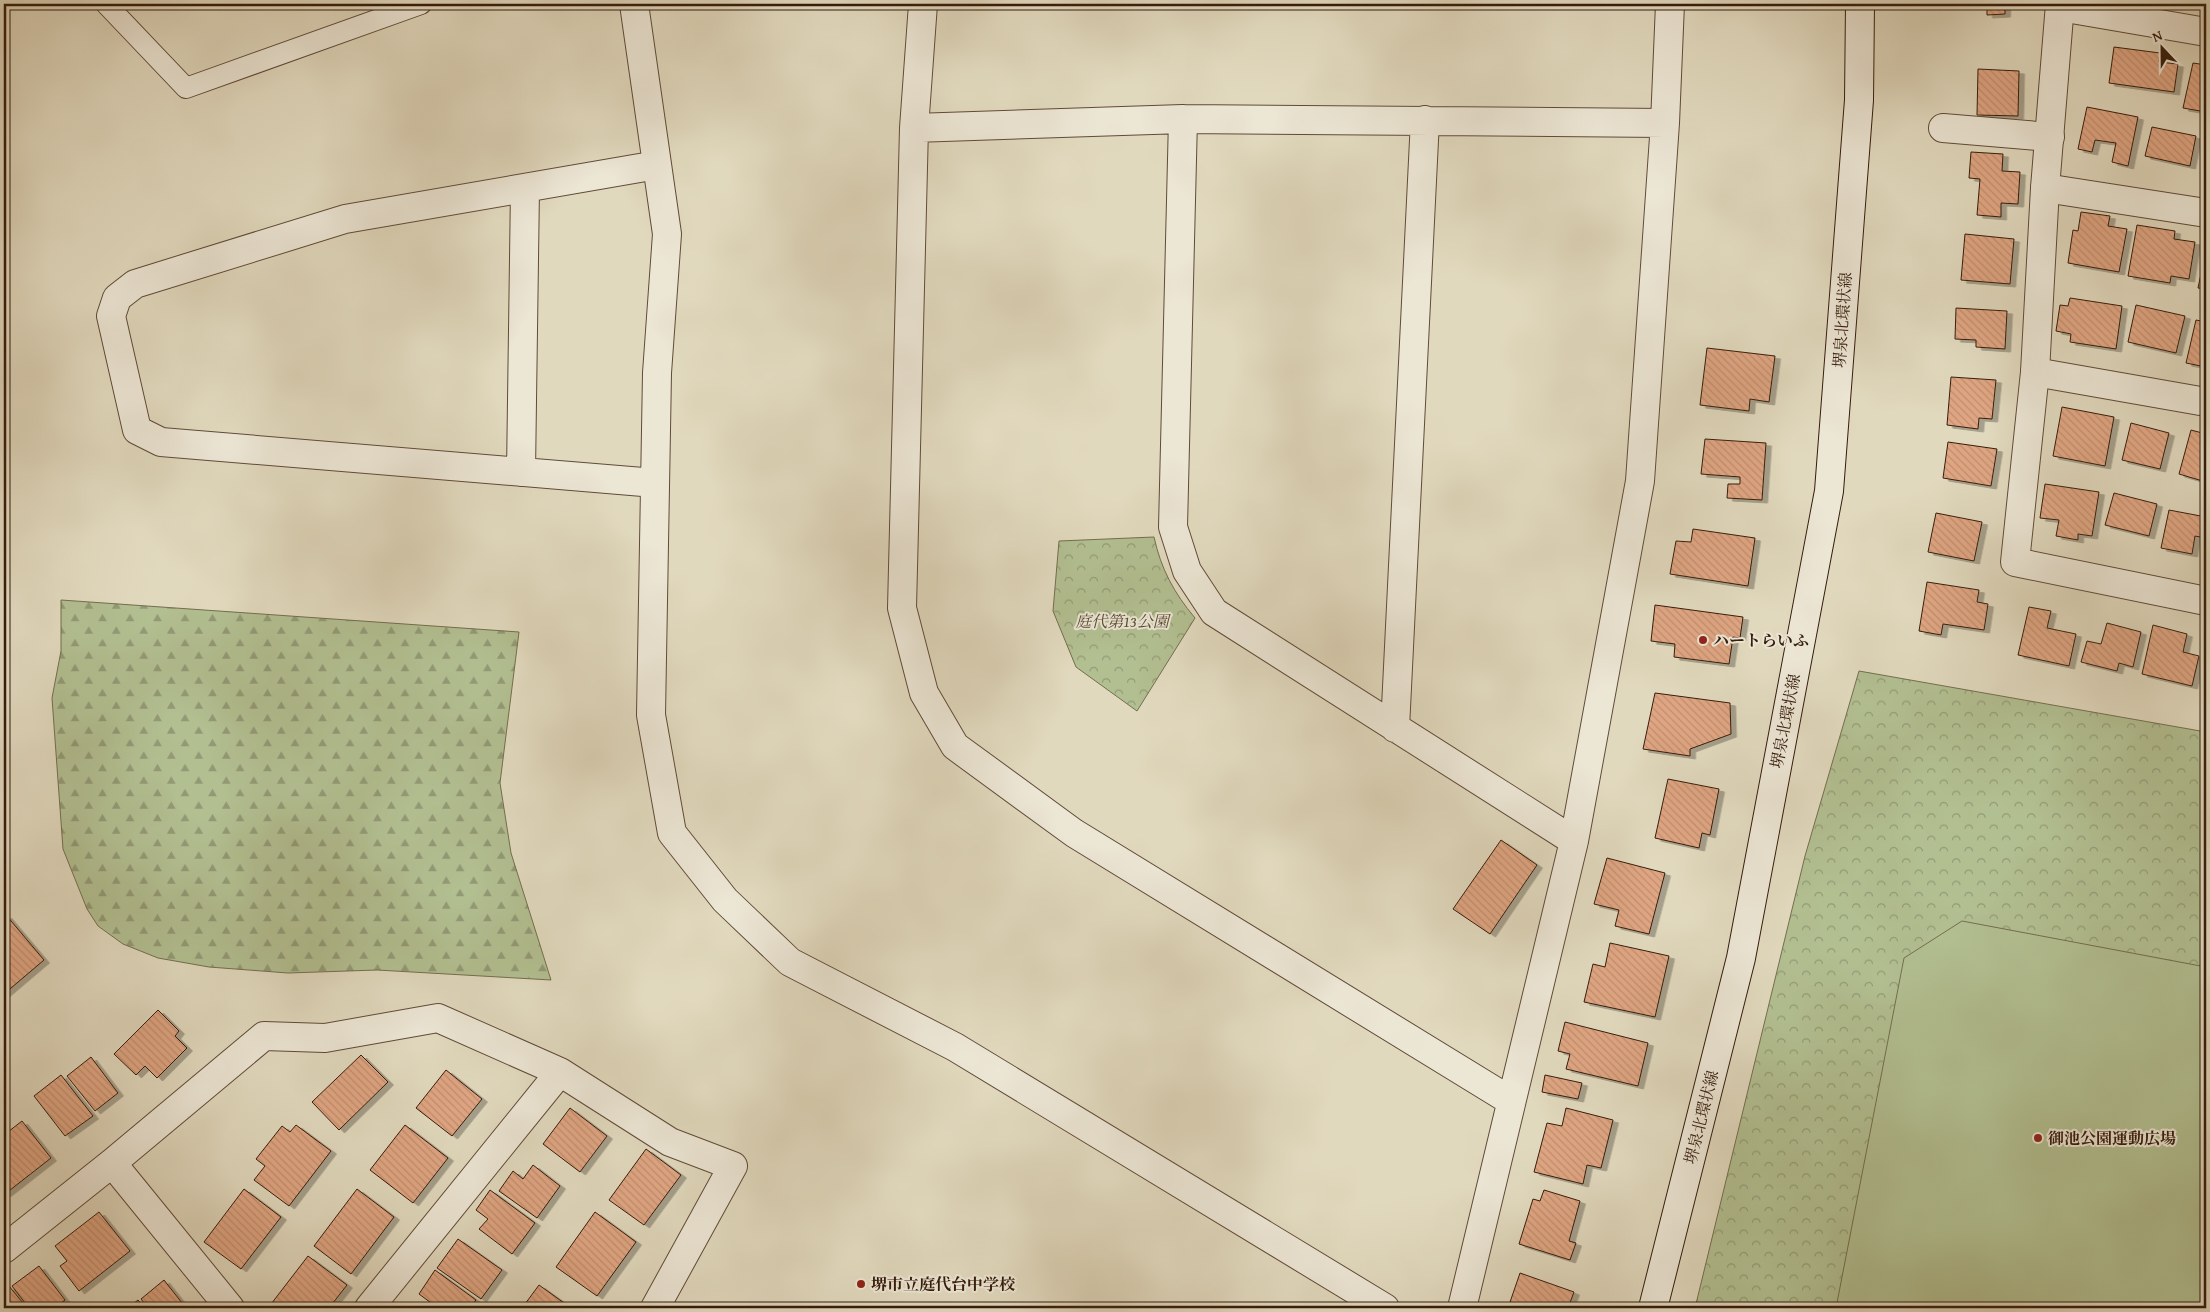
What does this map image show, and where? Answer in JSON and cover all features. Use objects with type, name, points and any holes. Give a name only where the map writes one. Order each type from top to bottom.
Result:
[{"type":"street","points":[[634,4],[667,234],[657,373],[651,715],[672,833],[725,900],[790,962],[955,1047],[1386,1308]]},
{"type":"street","points":[[923,4],[914,128],[902,608],[924,693],[955,746],[1074,833],[1511,1101]]},
{"type":"street","points":[[1462,1308],[1574,841],[1640,481],[1665,123],[1670,4]]},
{"type":"street","name":"堺泉北環状線","points":[[1653,1308],[1741,958],[1829,491],[1859,100],[1860,4]]},
{"type":"street","points":[[2206,32],[2060,5],[2045,188],[2035,372],[2015,562],[2206,602]]},
{"type":"street","points":[[914,128],[1183,120],[1425,120],[1665,123]]},
{"type":"street","points":[[1183,120],[1173,526],[1188,571],[1214,612],[1574,841]]},
{"type":"street","points":[[1395,728],[1425,120]]},
{"type":"street","points":[[1943,128],[2050,137]]},
{"type":"street","points":[[655,483],[162,442],[137,430],[111,316],[117,298],[135,284],[345,219],[657,165]]},
{"type":"street","points":[[521,472],[525,188]]},
{"type":"street","points":[[2045,188],[2206,213]]},
{"type":"street","points":[[2035,372],[2206,402]]},
{"type":"street","points":[[4,1249],[112,1163],[264,1036],[325,1038],[438,1018],[560,1072],[670,1142],[734,1166],[655,1308]]},
{"type":"street","points":[[369,1308],[560,1072]]},
{"type":"street","points":[[112,1163],[230,1308]]},
{"type":"lane","points":[[106,4],[186,88],[420,4]]},
{"type":"green space","name":"庭代第13公園","points":[[1154,537],[1160,560],[1169,580],[1195,618],[1137,711],[1076,667],[1053,611],[1059,541]]},
{"type":"green space","points":[[61,600],[519,632],[500,783],[511,853],[551,980],[377,970],[288,973],[209,967],[158,958],[123,944],[98,926],[87,909],[63,849],[52,698],[61,651]]},
{"type":"green space","points":[[1859,671],[2206,732],[2206,1308],[1695,1308],[1805,856]]},
{"type":"green space","name":"御池公園運動広場","points":[[1962,921],[2206,967],[2206,1308],[1836,1308],[1904,958]]},
{"type":"building","points":[[1987,4],[2005,4],[2005,14],[1987,15]]},
{"type":"building","points":[[2114,47],[2160,53],[2159,62],[2178,64],[2174,92],[2109,83]]},
{"type":"building","points":[[2193,63],[2206,65],[2206,112],[2183,108]]},
{"type":"building","points":[[1978,69],[2019,71],[2018,116],[1977,115]]},
{"type":"building","points":[[2087,107],[2138,117],[2128,166],[2112,162],[2116,143],[2095,140],[2092,152],[2078,149]]},
{"type":"building","points":[[2152,127],[2196,136],[2190,166],[2145,156]]},
{"type":"building","points":[[1971,152],[2003,154],[2002,171],[2020,172],[2018,204],[2001,203],[2001,217],[1977,215],[1980,179],[1969,178]]},
{"type":"building","points":[[2081,212],[2110,216],[2108,226],[2127,229],[2119,272],[2068,263],[2073,230],[2078,231]]},
{"type":"building","points":[[2137,225],[2175,231],[2174,239],[2195,242],[2189,279],[2171,276],[2170,283],[2128,276]]},
{"type":"building","points":[[1965,234],[2014,239],[2010,284],[1961,280]]},
{"type":"building","points":[[2206,250],[2206,289],[2198,288]]},
{"type":"building","points":[[2070,298],[2122,306],[2116,349],[2070,342],[2071,334],[2056,331],[2060,305],[2068,306]]},
{"type":"building","points":[[2136,305],[2185,316],[2176,353],[2128,342]]},
{"type":"building","points":[[1956,308],[2007,311],[2005,349],[1976,347],[1976,340],[1955,339]]},
{"type":"building","points":[[2196,320],[2206,322],[2206,367],[2186,363]]},
{"type":"building","points":[[1707,348],[1775,356],[1769,402],[1750,399],[1749,411],[1700,405]]},
{"type":"building","points":[[1951,377],[1996,380],[1992,419],[1979,418],[1978,429],[1947,425]]},
{"type":"building","points":[[2062,407],[2114,417],[2105,466],[2053,456]]},
{"type":"building","points":[[2131,423],[2169,433],[2160,469],[2122,460]]},
{"type":"building","points":[[2191,430],[2206,434],[2206,482],[2179,474]]},
{"type":"building","points":[[1705,439],[1766,443],[1762,500],[1727,498],[1728,484],[1740,484],[1740,477],[1701,474]]},
{"type":"building","points":[[1948,442],[1997,449],[1991,486],[1943,478]]},
{"type":"building","points":[[2045,484],[2099,492],[2092,536],[2078,534],[2078,540],[2056,536],[2059,520],[2040,518]]},
{"type":"building","points":[[2114,493],[2157,504],[2149,536],[2105,525]]},
{"type":"building","points":[[2169,510],[2206,517],[2206,538],[2195,536],[2192,554],[2161,548]]},
{"type":"building","points":[[1936,513],[1982,522],[1974,561],[1928,552]]},
{"type":"building","points":[[1693,529],[1755,538],[1748,586],[1670,574],[1676,541],[1691,542]]},
{"type":"building","points":[[1927,582],[1979,590],[1977,602],[1988,604],[1984,630],[1943,624],[1941,635],[1919,631]]},
{"type":"building","points":[[1655,605],[1743,617],[1740,638],[1733,637],[1729,664],[1674,657],[1675,644],[1651,641]]},
{"type":"building","points":[[2029,607],[2051,611],[2047,628],[2076,634],[2069,666],[2018,655]]},
{"type":"building","points":[[2107,623],[2141,632],[2133,667],[2119,663],[2117,671],[2081,662],[2087,641],[2101,644]]},
{"type":"building","points":[[2153,625],[2187,634],[2183,652],[2199,656],[2192,686],[2142,674]]},
{"type":"building","points":[[1655,693],[1730,703],[1731,734],[1690,749],[1690,756],[1643,749]]},
{"type":"building","points":[[1668,779],[1719,789],[1710,835],[1702,833],[1699,848],[1655,838]]},
{"type":"building","points":[[1501,840],[1537,865],[1490,934],[1453,909]]},
{"type":"building","points":[[1607,858],[1665,873],[1649,934],[1615,926],[1619,910],[1594,904]]},
{"type":"building","points":[[6,915],[44,960],[4,994],[4,917]]},
{"type":"building","points":[[1610,943],[1669,956],[1655,1017],[1584,1002],[1593,964],[1605,967]]},
{"type":"building","points":[[158,1010],[179,1031],[175,1036],[187,1048],[157,1078],[145,1066],[136,1075],[114,1054]]},
{"type":"building","points":[[1565,1022],[1648,1043],[1638,1086],[1566,1069],[1570,1054],[1558,1051]]},
{"type":"building","points":[[361,1055],[388,1082],[339,1130],[312,1102]]},
{"type":"building","points":[[91,1057],[118,1093],[95,1111],[67,1076]]},
{"type":"building","points":[[446,1070],[482,1099],[452,1136],[416,1108]]},
{"type":"building","points":[[61,1075],[93,1116],[65,1136],[34,1096]]},
{"type":"building","points":[[1545,1075],[1582,1083],[1578,1099],[1542,1092]]},
{"type":"building","points":[[570,1108],[607,1136],[580,1172],[543,1144]]},
{"type":"building","points":[[1566,1108],[1613,1120],[1601,1168],[1587,1165],[1583,1184],[1534,1172],[1547,1123],[1562,1126]]},
{"type":"building","points":[[22,1121],[51,1158],[5,1194],[4,1135]]},
{"type":"building","points":[[296,1125],[331,1151],[289,1206],[254,1180],[265,1166],[256,1159],[282,1126],[290,1132]]},
{"type":"building","points":[[405,1125],[448,1158],[413,1203],[370,1170]]},
{"type":"building","points":[[646,1149],[681,1175],[644,1225],[609,1200]]},
{"type":"building","points":[[533,1165],[560,1186],[537,1218],[499,1191],[513,1171],[523,1179]]},
{"type":"building","points":[[244,1189],[281,1217],[241,1269],[204,1242]]},
{"type":"building","points":[[357,1189],[394,1217],[351,1274],[314,1246]]},
{"type":"building","points":[[490,1190],[535,1223],[512,1254],[479,1229],[488,1219],[476,1210]]},
{"type":"building","points":[[1544,1190],[1580,1201],[1569,1241],[1576,1243],[1570,1260],[1519,1244],[1533,1199],[1540,1201]]},
{"type":"building","points":[[99,1212],[130,1251],[79,1291],[60,1266],[67,1261],[55,1246]]},
{"type":"building","points":[[595,1212],[636,1242],[597,1296],[556,1267]]},
{"type":"building","points":[[458,1239],[502,1270],[481,1299],[437,1268]]},
{"type":"building","points":[[308,1256],[347,1285],[329,1308],[268,1308]]},
{"type":"building","points":[[39,1266],[65,1300],[55,1308],[29,1308],[12,1286]]},
{"type":"building","points":[[435,1270],[476,1300],[470,1308],[438,1308],[419,1294]]},
{"type":"building","points":[[1520,1273],[1574,1292],[1568,1308],[1508,1308]]},
{"type":"building","points":[[164,1280],[186,1308],[148,1308],[141,1299]]},
{"type":"building","points":[[539,1285],[571,1308],[522,1308]]},
{"type":"building","points":[[9,1286],[27,1308],[4,1308],[4,1291]]},
{"type":"building","points":[[138,1300],[145,1308],[128,1308]]},
{"type":"place","name":"ハートらいふ","points":[[1703,640]]},
{"type":"place","name":"御池公園運動広場","points":[[2038,1138]]},
{"type":"place","name":"堺市立庭代台中学校","points":[[861,1284]]}]
